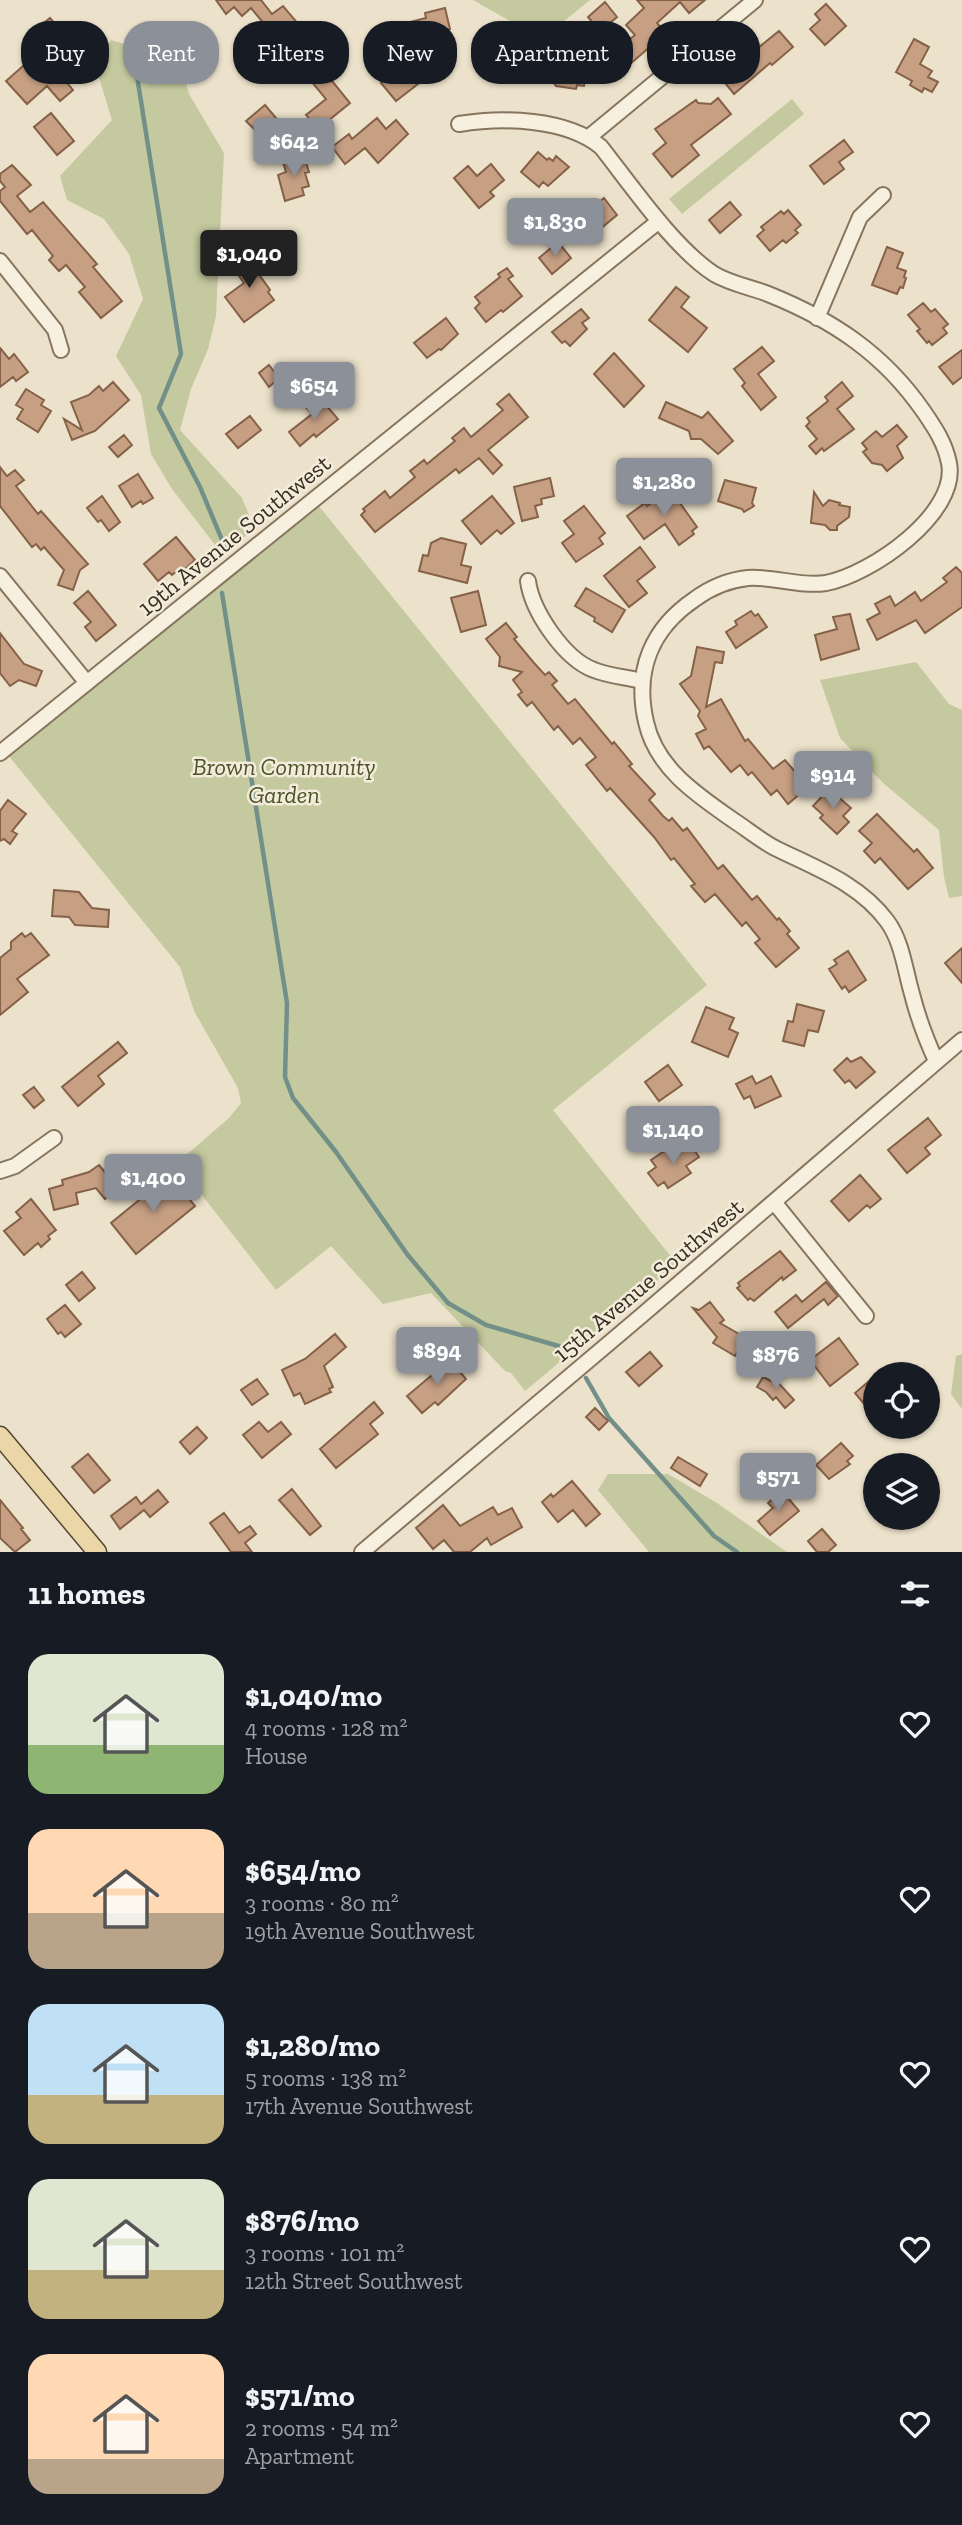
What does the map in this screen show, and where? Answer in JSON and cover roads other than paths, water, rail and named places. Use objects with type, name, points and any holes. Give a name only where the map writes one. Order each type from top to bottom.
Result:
[{"type":"main road","points":[[0,1436],[97,1552]]},
{"type":"street","points":[[589,137],[755,0]]},
{"type":"street","points":[[459,124],[515,120],[560,128],[589,137],[601,147],[659,221],[702,264],[715,274],[767,294],[817,318],[868,349],[908,389],[937,432],[949,466],[946,491],[939,508],[926,523],[860,572],[823,583],[748,578],[718,586],[700,596],[678,610],[663,627],[648,656],[642,681],[642,704],[653,744],[668,767],[682,781],[772,846],[814,865],[857,891],[887,921],[899,945],[925,1036],[936,1061]]},
{"type":"street","points":[[817,318],[860,217],[883,195]]},
{"type":"street","name":"19th Avenue Southwest","points":[[0,753],[659,221]]},
{"type":"street","points":[[0,261],[55,330],[61,350]]},
{"type":"street","points":[[0,576],[87,683]]},
{"type":"street","points":[[528,581],[529,592],[536,607],[570,655],[592,670],[642,681]]},
{"type":"street","name":"15th Avenue Southwest","points":[[362,1552],[962,1040]]},
{"type":"street","points":[[0,1171],[15,1166],[54,1138]]},
{"type":"street","points":[[774,1202],[866,1316]]},
{"type":"waterway","points":[[138,84],[181,354],[159,408],[200,487],[225,547]]},
{"type":"waterway","points":[[222,593],[287,1003],[285,1077],[293,1098],[336,1152],[407,1254],[448,1303],[486,1325],[562,1347]]},
{"type":"waterway","points":[[586,1378],[609,1418],[714,1536],[737,1552]]},
{"type":"park label","name":"Brown Community Garden","points":[[284,780]]}]
